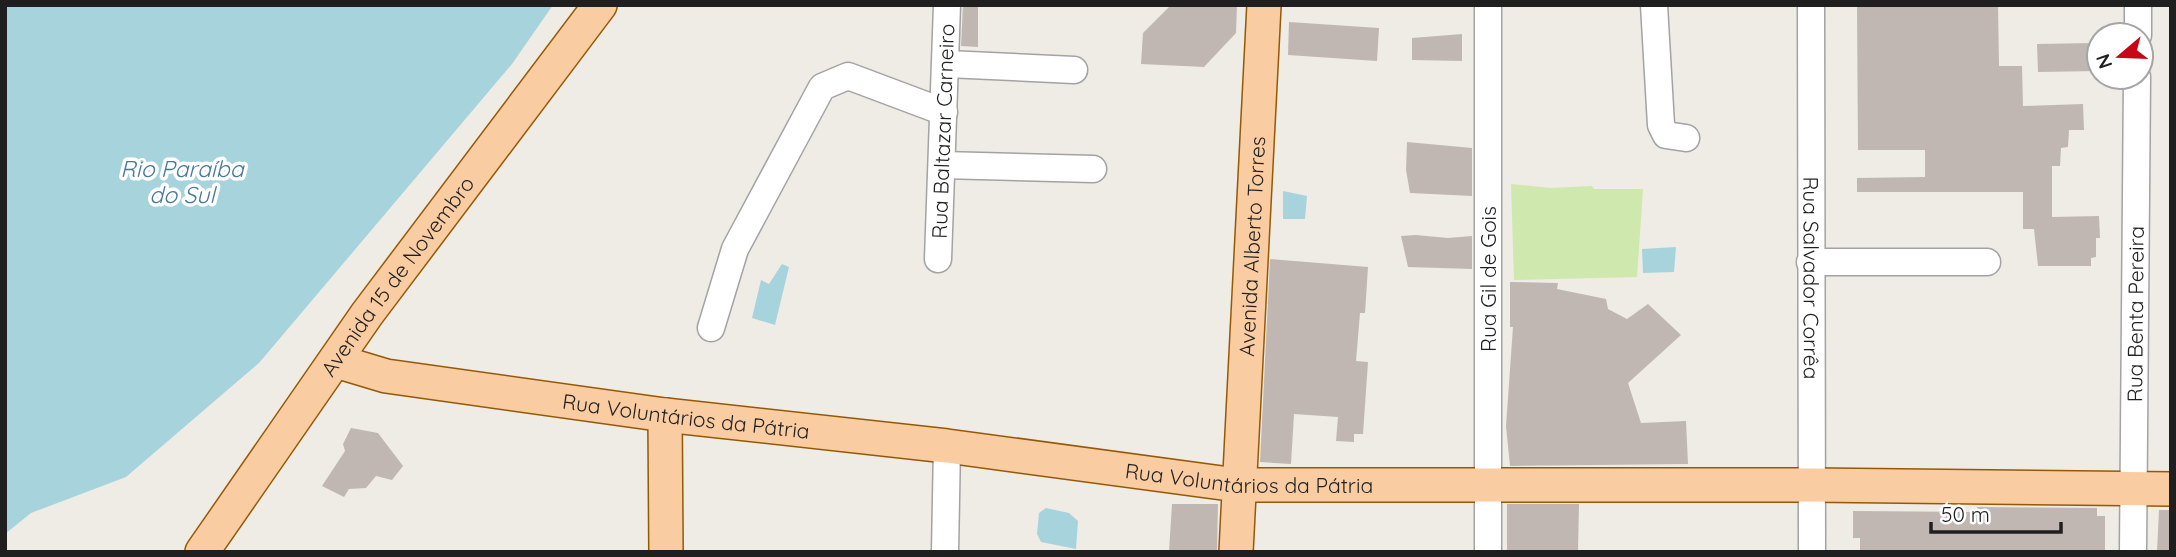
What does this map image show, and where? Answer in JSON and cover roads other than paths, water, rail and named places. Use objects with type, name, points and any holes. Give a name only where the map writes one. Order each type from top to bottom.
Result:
[{"type":"main road","name":"Avenida 15 de Novembro","points":[[202,552],[337,361],[367,314],[600,5]]},
{"type":"main road","name":"Avenida Alberto Torres","points":[[1236,552],[1237,485],[1264,5]]},
{"type":"main road","name":"Rua Voluntários da Pátria","points":[[337,361],[386,376],[665,415],[947,446],[1237,485],[1811,485],[2171,489]]},
{"type":"main road","points":[[665,415],[666,552]]},
{"type":"street","name":"Rua Baltazar Carneiro","points":[[938,259],[947,5]]},
{"type":"street","name":"Rua Gil de Gois","points":[[1488,5],[1488,552]]},
{"type":"street","points":[[1654,5],[1661,125],[1666,135],[1686,138]]},
{"type":"street","name":"Rua Salvador Corrêa","points":[[1811,5],[1812,552]]},
{"type":"street","points":[[947,64],[1074,70]]},
{"type":"street","points":[[711,328],[735,249],[822,87],[848,76],[944,111]]},
{"type":"street","name":"Rua Benta Pereira","points":[[2133,552],[2137,91]]},
{"type":"street","points":[[942,165],[1093,169]]},
{"type":"street","points":[[1810,262],[1987,262]]},
{"type":"street","points":[[945,552],[947,446]]},
{"type":"water","name":"Rio Paraíba do Sul","points":[[5,5],[553,5],[512,64],[259,363],[126,477],[31,513],[5,534]]},
{"type":"water","points":[[1283,191],[1307,196],[1305,219],[1283,219]]},
{"type":"water","points":[[1676,247],[1674,272],[1643,273],[1642,249]]},
{"type":"water","points":[[782,264],[789,267],[775,325],[752,318],[761,280],[769,284]]},
{"type":"water","points":[[1046,508],[1069,513],[1078,521],[1076,549],[1041,542],[1037,534],[1039,513]]}]
